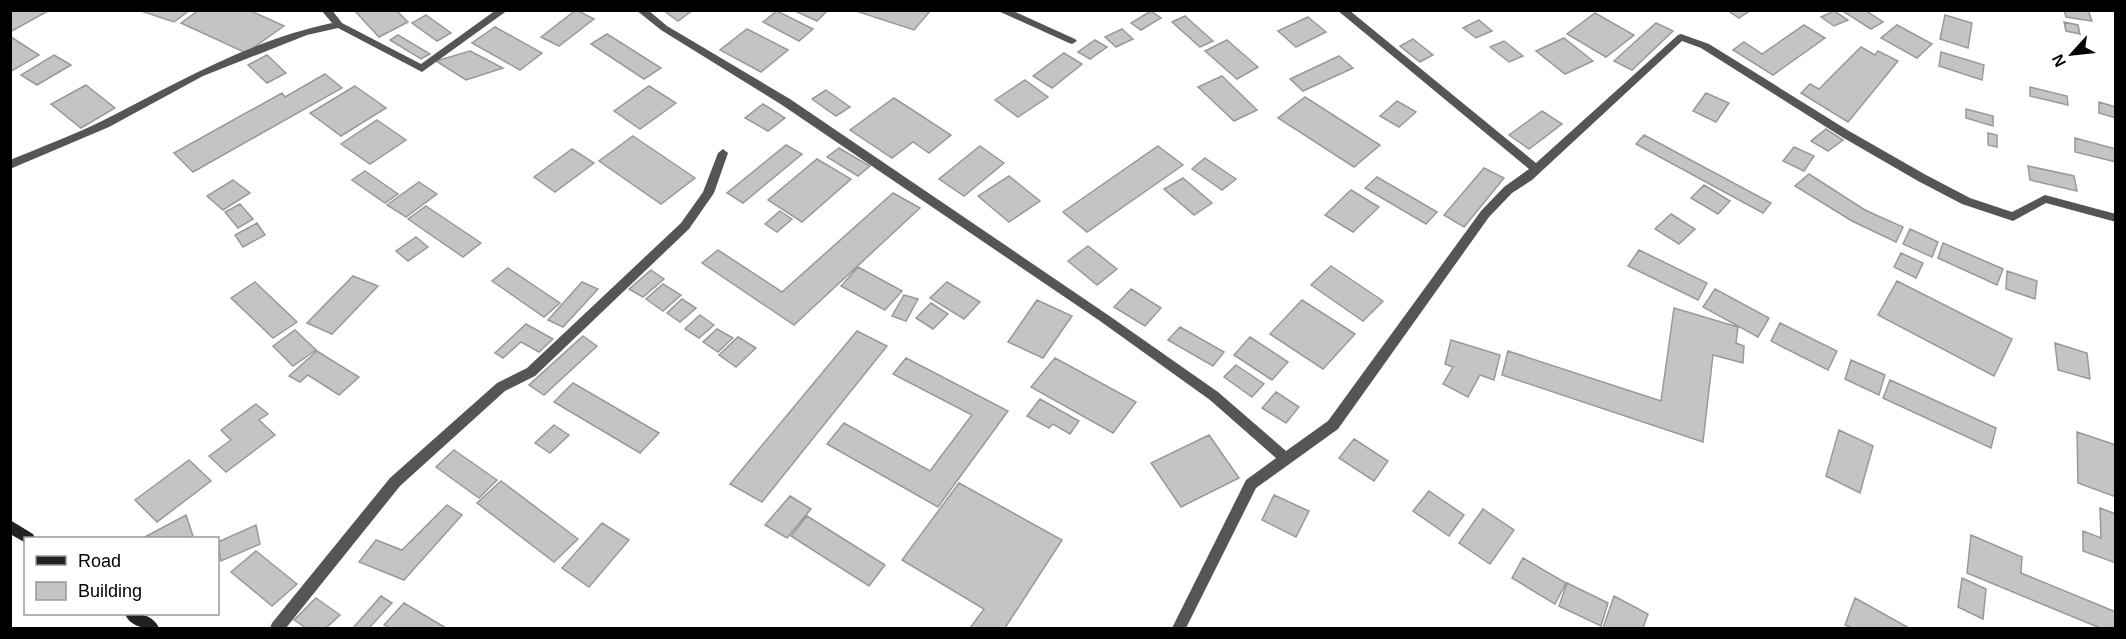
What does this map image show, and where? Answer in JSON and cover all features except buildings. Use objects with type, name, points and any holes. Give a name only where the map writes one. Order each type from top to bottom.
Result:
[{"type":"street","points":[[326,10],[339,25],[422,69],[503,10]]},
{"type":"street","points":[[641,10],[664,28],[786,102],[1104,318],[1214,396],[1286,459]]},
{"type":"street","points":[[1001,10],[1072,41]]},
{"type":"street","points":[[1342,10],[1536,170]]},
{"type":"street","points":[[10,165],[105,124],[199,74],[305,32],[339,25]]},
{"type":"street","points":[[1179,628],[1251,484],[1333,425],[1485,214],[1508,190],[1536,170],[1681,37],[1705,46],[1850,138],[1930,184],[1985,210],[2013,217],[2045,199],[2115,219]]},
{"type":"street","points":[[277,628],[395,482],[501,387],[531,372],[685,226],[708,193],[723,153]]},
{"type":"street","points":[[10,526],[26,537]]},
{"type":"street","points":[[134,615],[153,628]]}]
